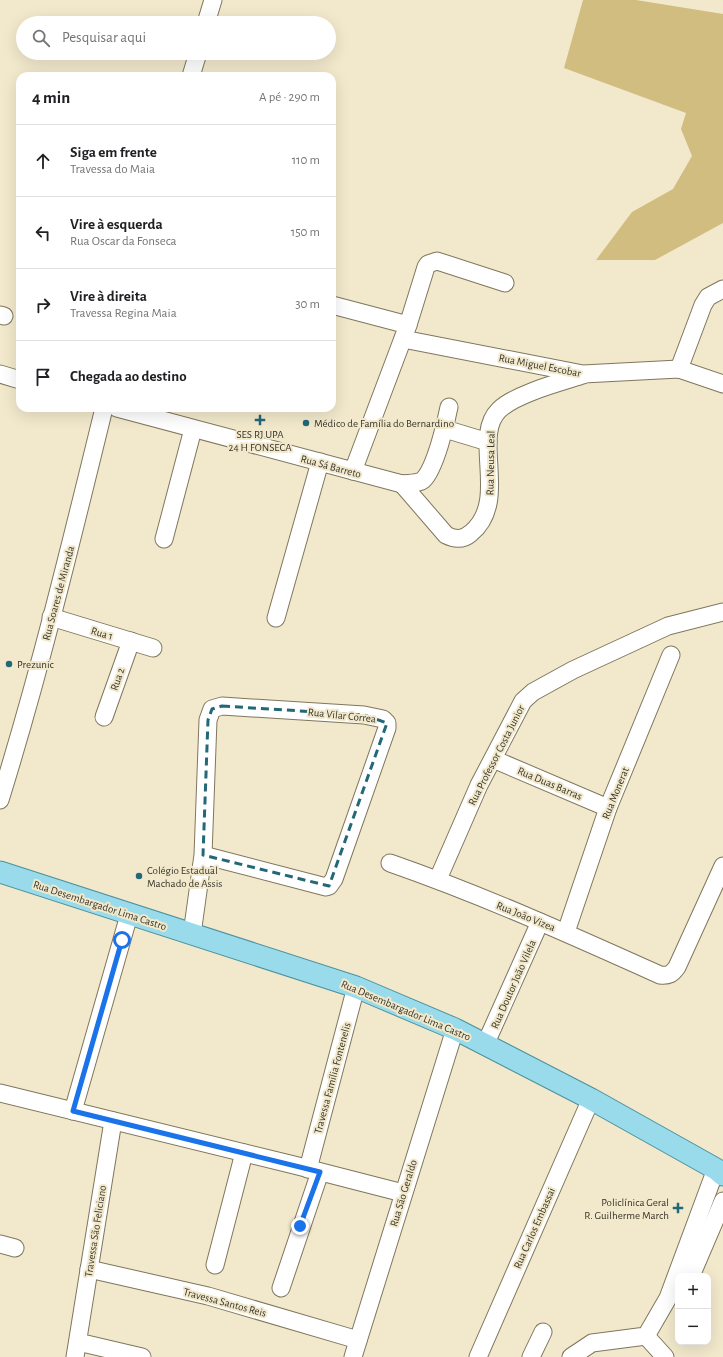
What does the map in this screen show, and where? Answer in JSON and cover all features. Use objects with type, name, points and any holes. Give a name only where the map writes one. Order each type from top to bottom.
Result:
[{"type":"main road","name":"Rua Desembargador Lima Castro","points":[[0,872],[129,915],[356,987],[455,1029],[591,1099],[720,1172]]},
{"type":"street","points":[[208,16],[213,0]]},
{"type":"street","points":[[192,72],[196,60]]},
{"type":"street","points":[[353,471],[406,332],[426,267],[432,262],[437,261],[505,283]]},
{"type":"street","points":[[679,369],[703,305],[708,297],[723,289]]},
{"type":"street","name":"Rua Miguel Escobar","points":[[336,306],[406,332],[583,374],[679,369],[723,384]]},
{"type":"street","points":[[0,374],[16,379]]},
{"type":"street","name":"Rua Neusa Leal","points":[[402,484],[446,535],[453,538],[466,538],[474,531],[482,520],[488,506],[490,484],[488,442],[492,420],[498,410],[511,402],[583,374]]},
{"type":"street","name":"Rua Sá Barreto","points":[[131,412],[402,484],[422,481],[428,474],[445,429],[449,407]]},
{"type":"street","name":"Rua Soares de Miranda","points":[[0,800],[26,714],[69,552],[103,412]]},
{"type":"street","points":[[164,539],[193,429]]},
{"type":"street","points":[[445,429],[488,442]]},
{"type":"street","points":[[276,618],[320,462]]},
{"type":"street","name":"Rua Professor Costa Junior","points":[[438,879],[479,784],[523,701],[533,692],[573,670],[668,626],[723,612]]},
{"type":"street","name":"Rua 1","points":[[51,617],[153,648]]},
{"type":"street","name":"Rua 2","points":[[104,717],[131,641]]},
{"type":"street","name":"Rua Monerat","points":[[566,932],[608,808],[671,655]]},
{"type":"street","name":"Rua Vilar Correa","points":[[192,934],[203,855],[208,720],[212,709],[222,706],[364,715],[383,719],[387,722],[387,728],[334,879],[329,886],[203,855]]},
{"type":"street","name":"Rua Duas Barras","points":[[493,759],[608,808]]},
{"type":"street","name":"Rua João Vizea","points":[[390,863],[438,879],[566,932],[660,975],[668,976],[672,974],[677,967],[723,866]]},
{"type":"street","points":[[73,1111],[129,915]]},
{"type":"street","name":"Rua Doutor João Vilela","points":[[485,1045],[540,922]]},
{"type":"street","name":"Travessa Família Fontenelis","points":[[281,1288],[314,1170],[356,987]]},
{"type":"street","name":"Rua São Geraldo","points":[[353,1357],[455,1029]]},
{"type":"street","points":[[0,1093],[314,1170],[403,1194]]},
{"type":"street","name":"Rua Carlos Embassai","points":[[478,1357],[591,1099]]},
{"type":"street","name":"Travessa São Feliciano","points":[[113,1121],[77,1350],[142,1357]]},
{"type":"street","points":[[216,1264],[244,1153]]},
{"type":"street","points":[[683,1273],[720,1172]]},
{"type":"street","points":[[684,1273],[723,1201]]},
{"type":"street","name":"Travessa Santos Reis","points":[[89,1269],[208,1296],[358,1340]]},
{"type":"street","points":[[646,1336],[675,1287]]},
{"type":"street","points":[[531,1357],[543,1332]]},
{"type":"street","points":[[571,1357],[592,1343],[646,1336]]},
{"type":"street","points":[[646,1336],[665,1357]]},
{"type":"highlighted area","points":[[222,706],[364,715],[387,723],[329,886],[203,855],[208,720],[212,709]]},
{"type":"shaded area","points":[[583,0],[636,0],[723,14],[723,223],[655,260],[596,260],[632,212],[673,189],[692,156],[681,129],[686,113],[564,68]]},
{"type":"place","name":"SES RJ UPA 24 H FONSECA","points":[[260,420]]},
{"type":"place","name":"Médico de Família do Bernardino","points":[[306,423]]},
{"type":"place","name":"Prezunic","points":[[9,664]]},
{"type":"place","name":"Colégio Estadual Machado de Assis","points":[[139,876]]},
{"type":"place","name":"Policlínica Geral R. Guilherme March","points":[[678,1208]]},
{"type":"route","points":[[122,940],[73,1111],[320,1172],[300,1226]]}]
